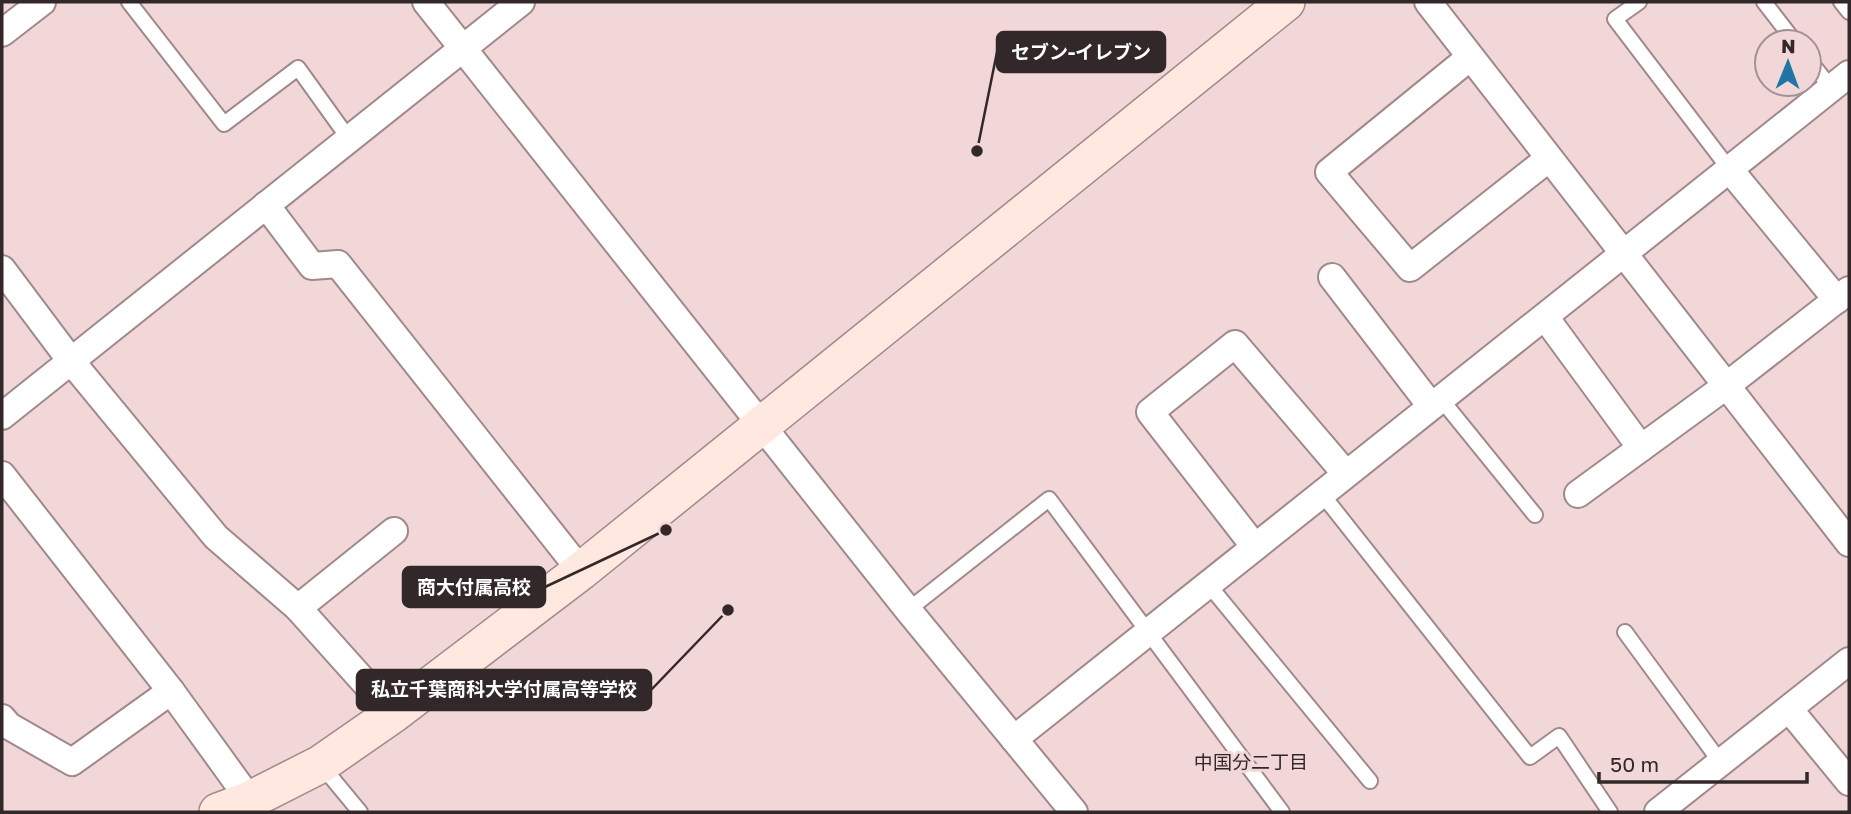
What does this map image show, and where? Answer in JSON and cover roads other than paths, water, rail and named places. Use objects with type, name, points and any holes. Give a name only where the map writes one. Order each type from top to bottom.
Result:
[{"type":"street","points":[[2,33],[42,2]]},
{"type":"street","points":[[426,2],[760,426],[1074,812]]},
{"type":"street","points":[[2,416],[522,2]]},
{"type":"street","points":[[2,475],[171,691],[234,806],[321,764],[393,714],[581,571],[1286,2]]},
{"type":"street","points":[[1428,2],[1849,543]]},
{"type":"street","points":[[1469,58],[1329,172],[1410,268],[1548,159]]},
{"type":"street","points":[[1014,738],[1840,82]]},
{"type":"street","points":[[1578,494],[1726,386],[1843,295],[1730,170]]},
{"type":"street","points":[[266,205],[312,266],[338,264],[581,571]]},
{"type":"street","points":[[2,269],[71,361],[216,537],[298,608],[393,714]]},
{"type":"street","points":[[1332,277],[1436,402]]},
{"type":"street","points":[[1545,317],[1642,448]]},
{"type":"street","points":[[1255,547],[1150,412],[1235,344],[1346,474]]},
{"type":"street","points":[[298,608],[394,531]]},
{"type":"street","points":[[1658,812],[1849,661]]},
{"type":"street","points":[[2,718],[9,726],[72,762],[171,691]]},
{"type":"street","points":[[1789,709],[1849,782]]},
{"type":"lane","points":[[129,2],[224,124],[298,68],[349,139]]},
{"type":"lane","points":[[1639,2],[1615,19],[1730,170]]},
{"type":"lane","points":[[1763,2],[1784,28]]},
{"type":"lane","points":[[1841,2],[1849,12]]},
{"type":"lane","points":[[1823,70],[1840,82]]},
{"type":"lane","points":[[1436,402],[1535,515]]},
{"type":"lane","points":[[1322,494],[1530,757],[1559,736],[1610,812]]},
{"type":"lane","points":[[908,610],[1049,499],[1282,812]]},
{"type":"lane","points":[[1208,584],[1370,781]]},
{"type":"lane","points":[[1625,632],[1721,763]]},
{"type":"lane","points":[[321,764],[360,812]]},
{"type":"place","name":"セブン-イレブン","points":[[977,151]]},
{"type":"place","name":"商大付属高校","points":[[666,530]]},
{"type":"place","name":"私立千葉商科大学付属高等学校","points":[[728,610]]},
{"type":"district","name":"中国分二丁目","points":[[1251,761]]}]
